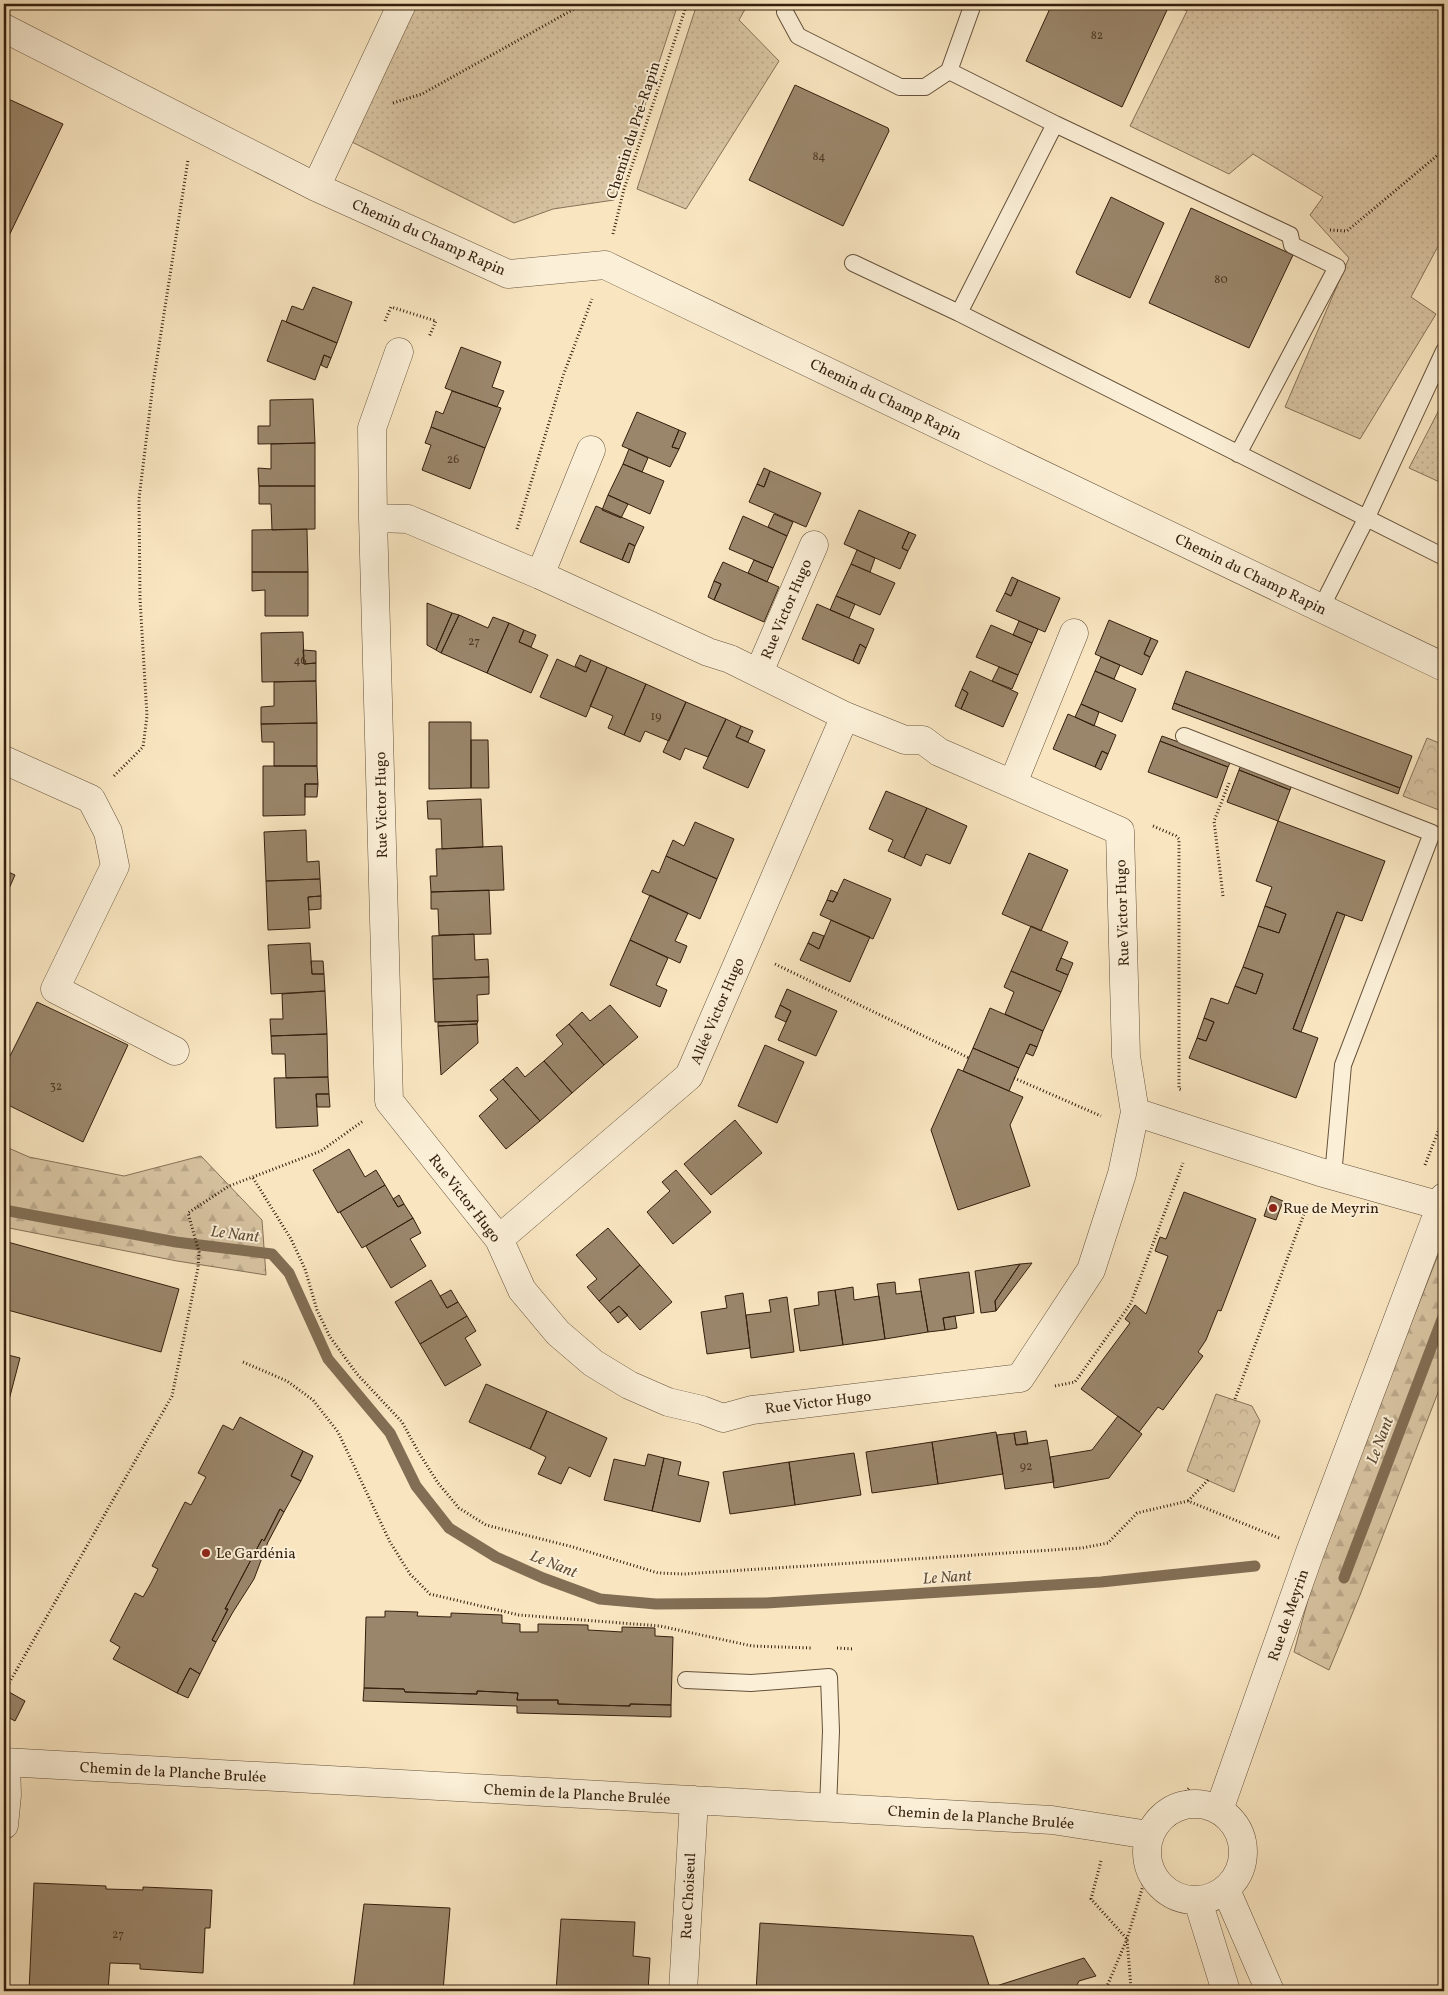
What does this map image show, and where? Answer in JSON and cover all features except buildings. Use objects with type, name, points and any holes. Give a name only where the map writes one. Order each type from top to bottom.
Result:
[{"type":"street","points":[[316,187],[402,4]]},
{"type":"street","name":"Chemin du Champ Rapin","points":[[4,28],[316,187],[508,274],[605,265],[1444,667]]},
{"type":"street","name":"Rue Victor Hugo","points":[[374,518],[408,519],[540,575],[708,652],[730,659],[759,672],[845,716],[905,740],[923,740],[939,752],[1120,831],[1126,1056],[1135,1112],[1122,1174],[1092,1270],[1020,1378],[752,1410],[723,1418],[702,1410],[668,1402],[629,1385],[593,1363],[558,1333],[522,1290],[499,1239],[388,1101],[374,518],[372,428],[399,352]]},
{"type":"street","points":[[540,575],[591,450]]},
{"type":"street","name":"Rue Victor Hugo","points":[[759,672],[814,545]]},
{"type":"street","points":[[1013,783],[1074,633]]},
{"type":"street","name":"Allée Victor Hugo","points":[[499,1239],[689,1076],[845,716]]},
{"type":"street","points":[[4,760],[91,799],[108,832],[115,866],[55,990],[175,1052]]},
{"type":"street","points":[[1135,1112],[1326,1174],[1411,1199],[1443,1202]]},
{"type":"street","name":"Rue de Meyrin","points":[[1219,1810],[1310,1552],[1443,1202]]},
{"type":"street","points":[[4,1825],[7,1795],[5,1762]]},
{"type":"street","name":"Chemin de la Planche Brulée","points":[[5,1762],[1052,1820],[1149,1835]]},
{"type":"street","name":"Rue Choiseul","points":[[682,1991],[694,1800]]},
{"type":"street","points":[[1187,1804],[1203,1804],[1219,1810],[1231,1819],[1240,1833],[1244,1848],[1240,1871],[1236,1878],[1226,1890],[1213,1898],[1198,1901],[1182,1900],[1168,1893],[1157,1882],[1149,1868],[1146,1851],[1149,1835],[1158,1821],[1171,1810],[1187,1804]]},
{"type":"street","points":[[1226,1890],[1270,1991]]},
{"type":"street","points":[[1198,1901],[1226,1991]]},
{"type":"lane","points":[[785,4],[785,12],[798,36],[900,87],[925,87],[949,71],[974,4]]},
{"type":"lane","points":[[949,71],[1055,124],[1290,234],[1292,245],[1337,267],[1238,454]]},
{"type":"lane","points":[[959,313],[1055,124]]},
{"type":"lane","points":[[853,263],[959,313],[1444,557]]},
{"type":"lane","points":[[1321,608],[1366,519],[1444,351]]},
{"type":"lane","points":[[1184,736],[1432,833],[1344,1065],[1326,1174]]},
{"type":"lane","points":[[686,1680],[751,1683],[829,1677],[831,1731],[828,1808]]},
{"type":"path","points":[[349,116],[422,94],[584,4]]},
{"type":"path","name":"Chemin du Pré-Rapin","points":[[509,563],[516,533],[563,376],[605,265],[624,189],[687,4]]},
{"type":"path","points":[[91,799],[143,747],[147,716],[140,599],[139,499],[152,384],[194,125]]},
{"type":"path","points":[[1290,234],[1305,229],[1347,231],[1403,182],[1438,154],[1444,152]]},
{"type":"path","points":[[384,325],[391,307],[407,311],[436,321],[428,340]]},
{"type":"path","points":[[1221,802],[1214,821],[1223,896]]},
{"type":"path","points":[[1149,824],[1179,839],[1179,1089],[1188,1092]]},
{"type":"path","points":[[772,962],[968,1058]]},
{"type":"path","points":[[1014,1078],[1103,1117],[1103,1108]]},
{"type":"path","points":[[4,1692],[172,1396],[198,1268],[199,1252],[190,1226],[188,1213],[229,1186],[321,1151],[388,1101]]},
{"type":"path","points":[[1411,1199],[1444,1116]]},
{"type":"path","points":[[1050,1387],[1075,1382],[1131,1303],[1195,1132]]},
{"type":"path","points":[[1418,1166],[1428,1157]]},
{"type":"path","points":[[1235,1399],[1326,1174]]},
{"type":"path","points":[[254,1178],[292,1239],[305,1269],[317,1310],[330,1337],[357,1374],[402,1422],[428,1468],[459,1508],[486,1525],[573,1547],[658,1573],[684,1574],[1082,1548],[1108,1543],[1137,1513],[1188,1501],[1208,1480]]},
{"type":"path","points":[[243,1362],[286,1381],[314,1400],[338,1432],[390,1542],[410,1574],[430,1594],[519,1615],[660,1626],[752,1646],[817,1648]]},
{"type":"path","points":[[1188,1501],[1310,1552]]},
{"type":"path","points":[[836,1648],[854,1649]]},
{"type":"path","points":[[1157,1802],[1167,1802],[1186,1793],[1194,1781]]},
{"type":"path","points":[[1110,1828],[1091,1899],[1127,1939],[1130,1991]]},
{"type":"path","points":[[1105,1991],[1127,1939],[1149,1868]]},
{"type":"green space","points":[[415,4],[678,4],[614,200],[553,209],[514,223],[352,142]]},
{"type":"green space","points":[[697,4],[748,4],[739,20],[779,61],[686,209],[637,189]]},
{"type":"green space","points":[[1171,4],[1444,4],[1444,235],[1411,297],[1436,314],[1360,439],[1285,407],[1349,258],[1310,215],[1323,197],[1253,154],[1229,174],[1130,126],[1187,11]]},
{"type":"green space","points":[[1440,408],[1444,411],[1444,484],[1409,468]]},
{"type":"green space","points":[[1427,738],[1444,745],[1444,812],[1403,796]]},
{"type":"green space","points":[[4,1146],[29,1157],[124,1176],[201,1156],[262,1220],[266,1275],[177,1261],[4,1227]]},
{"type":"green space","points":[[1444,1240],[1444,1377],[1329,1670],[1294,1652],[1321,1551]]},
{"type":"green space","points":[[1216,1394],[1252,1406],[1260,1421],[1234,1492],[1187,1471]]},
{"type":"waterway","name":"Le Nant","points":[[4,1210],[176,1242],[272,1254],[289,1273],[328,1359],[390,1433],[416,1486],[449,1528],[496,1557],[543,1578],[600,1599],[656,1604],[766,1603],[1101,1582],[1255,1566]]},
{"type":"waterway","name":"Le Nant","points":[[1344,1578],[1444,1314]]},
{"type":"place","name":"Rue de Meyrin","points":[[1273,1208]]},
{"type":"place","name":"Le Gardénia","points":[[206,1553]]}]
